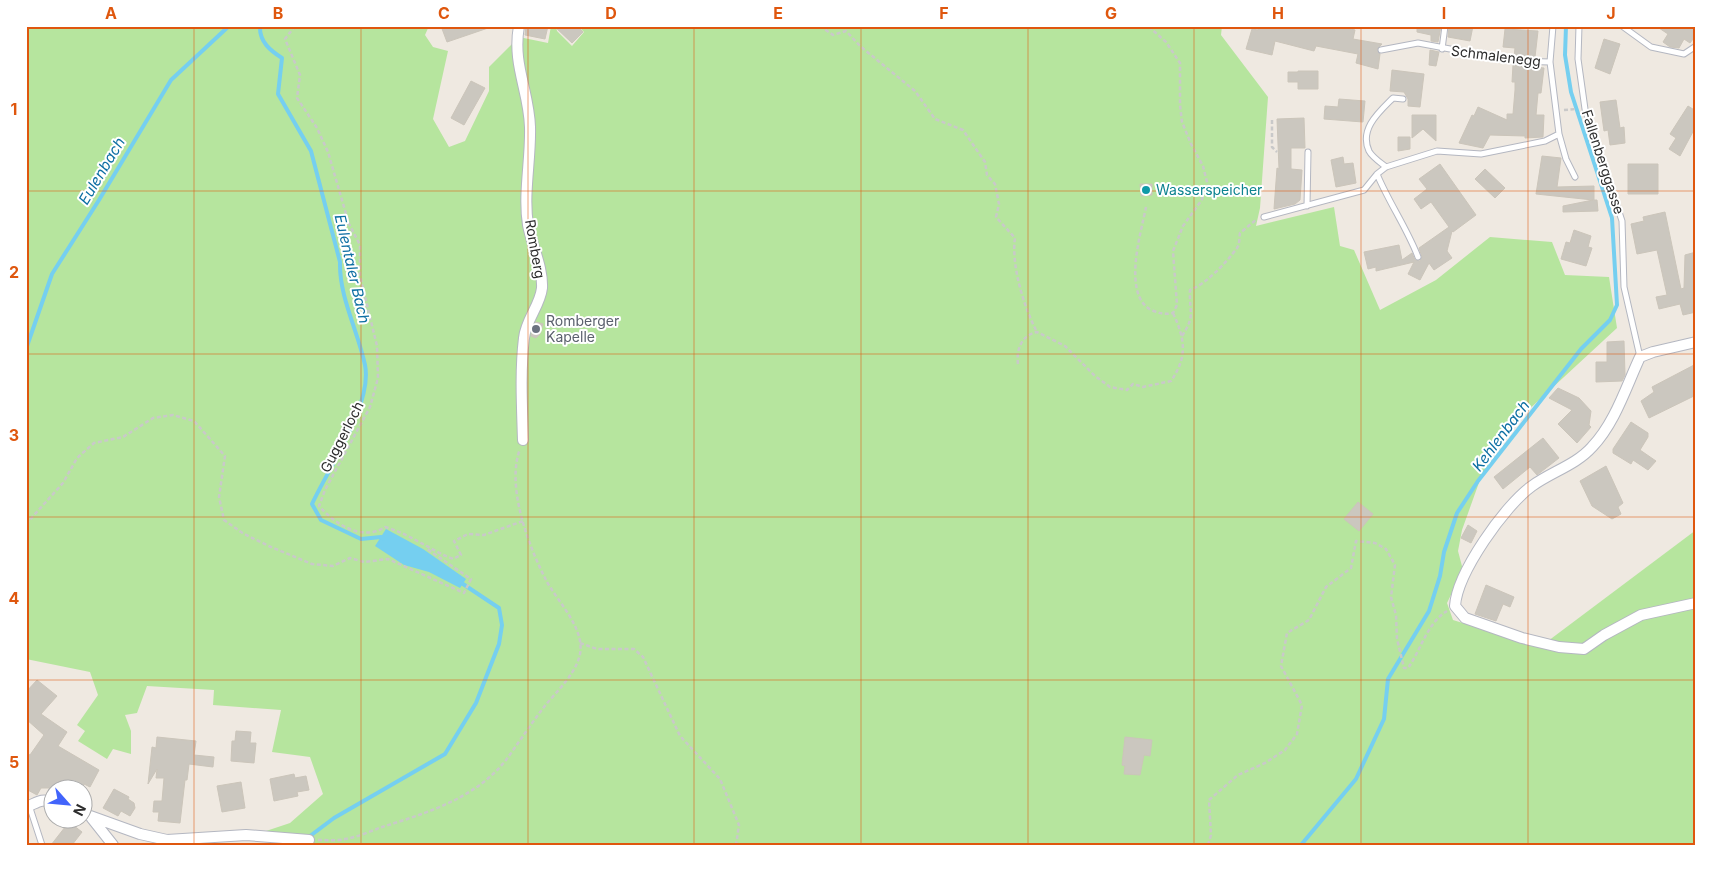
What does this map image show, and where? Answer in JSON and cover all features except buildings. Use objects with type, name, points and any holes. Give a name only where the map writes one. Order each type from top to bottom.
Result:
[{"type":"street","name":"Romberg","points":[[520,26],[516,41],[518,64],[530,124],[528,224],[542,289],[537,305],[529,318],[524,337],[523,440]]},
{"type":"street","points":[[1696,342],[1652,352],[1640,357],[1606,429],[1591,448],[1576,460],[1529,488],[1498,521],[1459,589],[1455,606],[1465,618],[1522,638],[1559,647],[1584,649],[1604,634],[1641,615],[1696,603]]},
{"type":"street","points":[[28,805],[42,800]]},
{"type":"street","points":[[92,817],[140,834],[167,840],[203,841],[264,835],[309,840]]},
{"type":"street","points":[[92,822],[113,845]]},
{"type":"lane","name":"Schmalenegg","points":[[1442,49],[1445,26]]},
{"type":"lane","name":"Schmalenegg","points":[[1553,26],[1550,62],[1559,134],[1566,159],[1575,177]]},
{"type":"lane","name":"Fallenberggasse","points":[[1579,26],[1578,59],[1585,109],[1622,221],[1624,287],[1640,357]]},
{"type":"lane","points":[[1622,26],[1651,46],[1684,54],[1696,46]]},
{"type":"lane","name":"Schmalenegg","points":[[1381,50],[1418,43],[1514,61],[1550,62]]},
{"type":"lane","points":[[1386,167],[1369,153],[1366,140],[1369,128],[1375,115],[1393,98],[1404,99]]},
{"type":"lane","points":[[1264,217],[1364,190],[1377,174],[1386,167],[1437,151],[1481,154],[1538,143],[1559,134]]},
{"type":"lane","points":[[1307,206],[1308,152]]},
{"type":"lane","points":[[1377,174],[1384,192],[1408,231],[1418,257]]},
{"type":"lane","points":[[28,805],[42,845]]},
{"type":"path","name":"Guggerloch","points":[[294,26],[285,39],[300,75],[297,98],[317,128],[328,152],[349,224],[360,245],[360,276],[377,346],[378,378],[370,407],[325,490],[319,506],[330,519],[364,534],[377,533],[385,528],[401,532],[424,546],[453,559],[461,555],[454,541],[468,534],[484,535],[523,521]]},
{"type":"path","points":[[820,26],[833,35],[846,31],[866,51],[914,91],[935,119],[963,130],[986,162],[987,175],[995,184],[998,204],[996,217],[1015,238],[1013,255],[1022,297],[1037,332]]},
{"type":"path","points":[[1146,207],[1135,267],[1136,288],[1148,308],[1167,315],[1173,313],[1177,305],[1173,251],[1183,226],[1201,201],[1208,186],[1204,166],[1190,144],[1182,122],[1180,63],[1166,42],[1148,26]]},
{"type":"path","points":[[1272,120],[1272,147],[1276,152]]},
{"type":"path","points":[[1182,336],[1191,322],[1193,309],[1190,290],[1200,286],[1224,264],[1238,247],[1240,233],[1257,219],[1264,217]]},
{"type":"path","points":[[1018,364],[1020,344],[1030,333],[1037,332],[1065,346],[1095,376],[1110,387],[1127,390],[1133,384],[1143,387],[1171,381],[1181,367],[1184,348],[1182,336],[1173,313]]},
{"type":"path","points":[[26,524],[62,483],[77,458],[94,444],[123,437],[153,418],[173,415],[194,421],[225,456],[219,497],[224,520],[244,534],[312,564],[333,566],[350,558],[364,562],[388,559],[464,593],[472,579],[424,546]]},
{"type":"path","points":[[309,840],[345,839],[448,804],[475,789],[496,773],[567,679],[580,655],[580,643],[571,622],[546,579],[523,521],[516,493],[514,474],[523,440]]},
{"type":"path","points":[[1208,845],[1211,835],[1209,800],[1238,775],[1265,763],[1284,750],[1298,734],[1302,705],[1281,666],[1287,633],[1309,620],[1326,587],[1351,568],[1356,541],[1375,543],[1386,549],[1395,565],[1391,597],[1396,615],[1397,638],[1404,668],[1408,668],[1414,660],[1434,622],[1439,616],[1455,606]]},
{"type":"path","points":[[580,643],[596,649],[634,649],[643,657],[680,736],[720,779],[739,825],[736,845]]},
{"type":"green space","points":[[26,26],[429,26],[425,35],[433,47],[448,51],[433,119],[449,147],[465,141],[489,91],[489,67],[519,37],[548,43],[551,26],[556,26],[557,31],[572,46],[584,32],[578,26],[1222,26],[1221,35],[1268,97],[1260,208],[1256,226],[1334,207],[1340,246],[1354,250],[1380,310],[1436,280],[1490,237],[1552,242],[1565,275],[1609,277],[1617,328],[1509,428],[1481,477],[1462,530],[1458,551],[1463,570],[1447,603],[1453,620],[1540,647],[1696,530],[1696,845],[296,845],[296,835],[263,832],[290,823],[323,794],[310,757],[272,752],[281,710],[213,705],[214,690],[147,686],[137,713],[125,715],[131,731],[131,754],[113,749],[107,759],[78,741],[85,731],[77,725],[98,695],[90,672],[26,659]]},
{"type":"water","points":[[386,529],[423,549],[466,579],[460,588],[429,572],[404,565],[375,546]]},
{"type":"waterway","name":"Eulenbach","points":[[26,349],[52,274],[171,80],[229,26]]},
{"type":"waterway","name":"Eulentaler Bach","points":[[260,26],[261,37],[270,49],[282,58],[278,94],[311,151],[340,262],[342,288],[365,365],[366,381],[356,417],[312,504],[321,520],[361,539],[381,537],[384,539]]},
{"type":"waterway","name":"Kehlenbach","points":[[1301,845],[1356,779],[1384,719],[1388,679],[1429,611],[1440,576],[1444,552],[1457,513],[1478,481],[1581,349],[1610,320],[1617,305],[1612,218],[1571,92],[1565,55],[1566,26]]},
{"type":"waterway","points":[[310,836],[334,818],[445,754],[476,703],[499,644],[502,625],[499,608],[460,582]]},
{"type":"place","name":"Wasserspeicher","points":[[1146,190]]},
{"type":"place","name":"Romberger Kapelle","points":[[536,329]]}]
